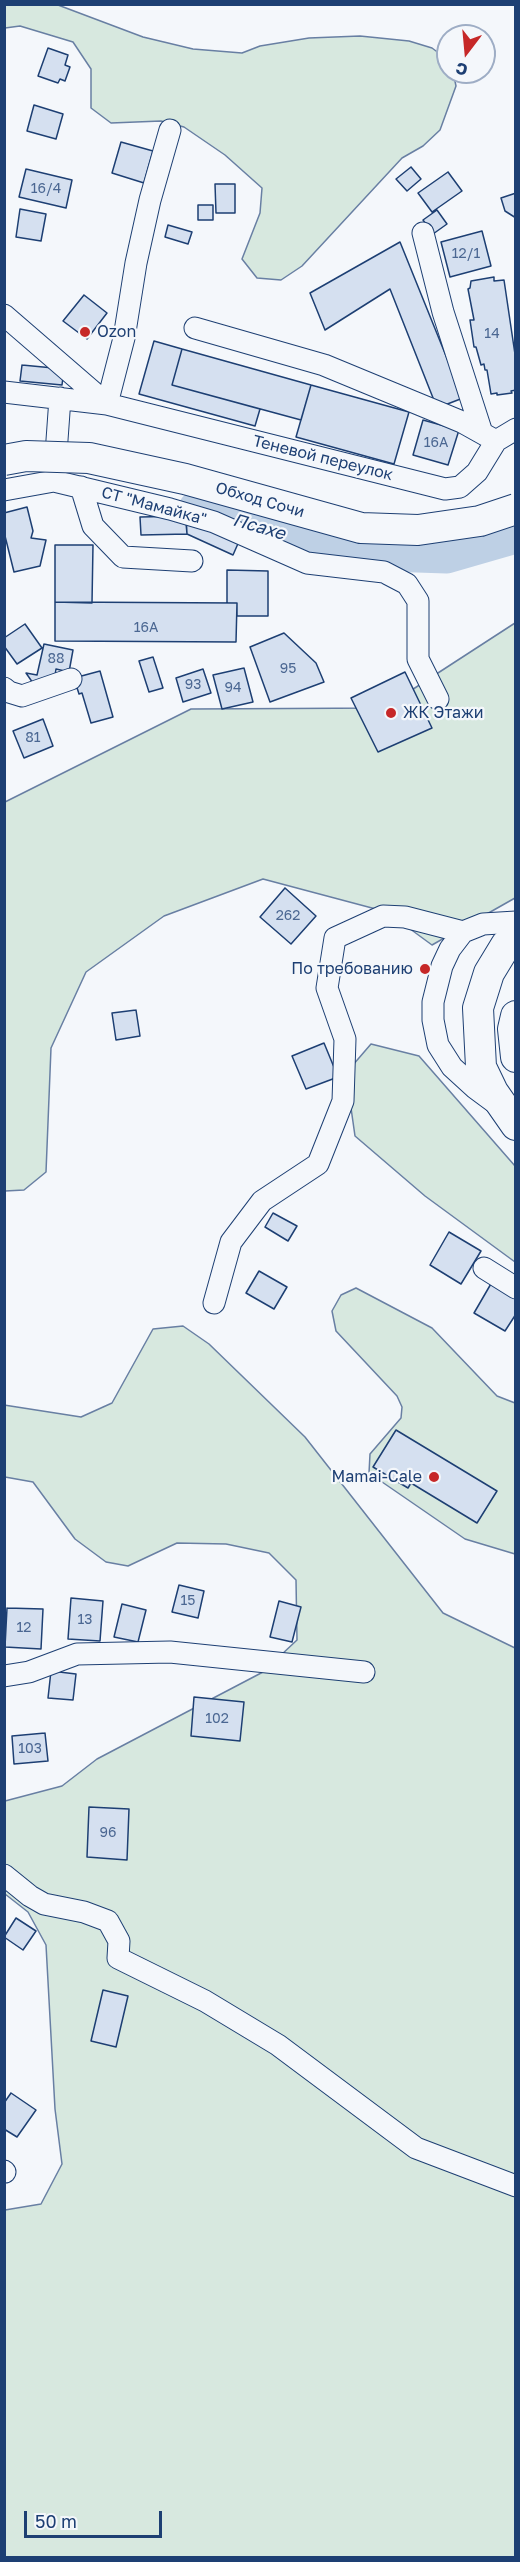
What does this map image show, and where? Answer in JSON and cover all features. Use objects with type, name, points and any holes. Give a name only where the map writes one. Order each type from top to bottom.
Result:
[{"type":"highway","name":"Обход Сочи","points":[[4,460],[26,456],[90,458],[185,479],[361,528],[418,530],[480,521],[516,510]]},
{"type":"highway","points":[[510,1117],[493,1092],[481,1067],[478,1008],[489,973],[506,945],[516,937]]},
{"type":"highway","points":[[516,1016],[513,1044],[516,1056]]},
{"type":"street","points":[[107,404],[124,338],[136,262],[150,200],[170,130]]},
{"type":"street","points":[[423,233],[443,312],[488,437]]},
{"type":"street","name":"Теневой переулок","points":[[4,315],[107,404]]},
{"type":"street","points":[[195,328],[324,364],[462,423],[488,437],[516,429]]},
{"type":"street","name":"Теневой переулок","points":[[4,393],[107,404],[445,489],[460,487],[477,472],[488,437]]},
{"type":"street","points":[[4,490],[54,481],[60,398]]},
{"type":"street","name":"СТ \"Мамайка\"","points":[[54,481],[214,522],[306,563],[384,572],[407,584],[418,601],[418,659],[438,699]]},
{"type":"street","points":[[81,487],[93,526],[123,557],[192,561]]},
{"type":"street","points":[[4,688],[22,696],[71,679]]},
{"type":"street","points":[[214,1303],[231,1242],[262,1201],[318,1164],[343,1101],[345,1039],[327,988],[335,938],[383,916],[405,917],[463,932]]},
{"type":"street","points":[[510,1117],[452,1067],[438,1045],[433,1020],[436,984],[450,949],[463,932],[483,924],[516,922]]},
{"type":"street","points":[[484,1268],[516,1288]]},
{"type":"street","points":[[4,1676],[29,1672],[77,1654],[170,1652],[364,1672]]},
{"type":"street","points":[[4,1875],[44,1904],[84,1912],[108,1921],[119,1941],[118,1958],[205,2001],[278,2045],[416,2148],[516,2186]]},
{"type":"shaded area","points":[[4,5],[58,5],[143,37],[193,49],[242,53],[260,46],[309,38],[360,36],[409,41],[436,51],[436,84],[456,84],[456,86],[440,130],[423,146],[402,158],[302,266],[281,280],[257,278],[242,259],[260,213],[262,188],[225,155],[184,127],[161,121],[111,123],[91,108],[91,69],[73,42],[20,26],[5,28]]},
{"type":"shaded area","points":[[515,623],[515,898],[432,945],[387,912],[263,879],[164,916],[86,972],[51,1048],[46,1172],[24,1190],[5,1191],[5,802],[191,709],[384,708]]},
{"type":"shaded area","points":[[371,1044],[419,1056],[515,1166],[515,1262],[425,1196],[355,1136],[346,1073]]},
{"type":"shaded area","points":[[356,1288],[432,1328],[497,1396],[515,1403],[515,1554],[465,1539],[369,1473],[370,1454],[401,1418],[402,1407],[397,1396],[336,1331],[332,1311],[341,1295]]},
{"type":"shaded area","points":[[183,1326],[209,1344],[305,1437],[443,1613],[515,1648],[515,2557],[5,2557],[5,2210],[41,2204],[62,2164],[55,2109],[46,1945],[28,1912],[5,1894],[5,1801],[62,1786],[97,1759],[263,1672],[297,1640],[296,1580],[269,1553],[226,1544],[177,1543],[128,1566],[106,1562],[75,1539],[33,1482],[5,1477],[4,1405],[81,1417],[112,1403],[153,1329]]},
{"type":"building","points":[[48,48],[68,55],[65,65],[70,67],[65,81],[60,79],[58,83],[38,76]]},
{"type":"building","points":[[34,105],[63,114],[56,139],[27,131]]},
{"type":"building","points":[[121,142],[153,151],[144,183],[112,173]]},
{"type":"building","points":[[411,167],[421,179],[407,191],[396,179]]},
{"type":"building","points":[[26,169],[72,180],[66,208],[19,197]]},
{"type":"building","points":[[448,172],[462,191],[432,212],[418,193]]},
{"type":"building","points":[[215,184],[235,184],[235,213],[216,213]]},
{"type":"building","points":[[516,193],[516,218],[505,211],[501,198]]},
{"type":"building","points":[[198,205],[213,205],[213,220],[198,220]]},
{"type":"building","points":[[20,209],[46,214],[41,241],[16,237]]},
{"type":"building","points":[[437,210],[447,224],[433,234],[423,220]]},
{"type":"building","points":[[168,225],[192,232],[188,244],[165,237]]},
{"type":"building","points":[[482,231],[491,266],[450,277],[441,242]]},
{"type":"building","points":[[400,242],[463,398],[437,408],[390,289],[325,330],[310,293]]},
{"type":"building","points":[[494,277],[494,281],[504,280],[516,361],[516,390],[511,391],[512,393],[497,395],[497,393],[491,394],[487,370],[484,364],[481,365],[476,347],[474,347],[470,320],[474,320],[468,289],[471,281]]},
{"type":"building","points":[[84,295],[107,313],[87,339],[63,321]]},
{"type":"building","points":[[154,341],[182,349],[172,385],[260,409],[255,426],[139,394]]},
{"type":"building","points":[[182,349],[311,385],[301,420],[172,385]]},
{"type":"building","points":[[22,365],[64,369],[62,385],[20,381]]},
{"type":"building","points":[[311,385],[409,412],[394,464],[296,437]]},
{"type":"building","points":[[423,420],[459,430],[448,465],[413,455]]},
{"type":"building","points":[[27,507],[33,531],[31,538],[46,540],[40,566],[14,572],[4,532],[4,513]]},
{"type":"building","points":[[186,516],[187,534],[141,535],[140,517]]},
{"type":"building","points":[[186,523],[240,539],[233,555],[187,534]]},
{"type":"building","points":[[55,545],[93,545],[92,603],[55,602]]},
{"type":"building","points":[[227,570],[268,571],[268,616],[237,616],[237,603],[227,603]]},
{"type":"building","points":[[55,602],[237,603],[236,642],[55,641]]},
{"type":"building","points":[[25,624],[42,648],[17,664],[4,646],[4,638]]},
{"type":"building","points":[[284,633],[316,663],[324,682],[270,702],[250,647]]},
{"type":"building","points":[[44,644],[73,650],[69,672],[56,669],[54,682],[35,686],[26,673],[37,675]]},
{"type":"building","points":[[153,657],[163,688],[149,692],[139,661]]},
{"type":"building","points":[[244,668],[253,702],[222,709],[213,675]]},
{"type":"building","points":[[203,669],[211,693],[183,702],[176,678]]},
{"type":"building","points":[[100,671],[113,717],[91,723],[82,693],[79,694],[74,678]]},
{"type":"building","name":"ЖК Этажи","points":[[405,672],[432,728],[378,752],[351,698]]},
{"type":"building","points":[[43,719],[53,746],[24,758],[13,731]]},
{"type":"building","points":[[285,888],[316,916],[291,944],[260,917]]},
{"type":"building","points":[[136,1010],[140,1036],[116,1040],[112,1013]]},
{"type":"building","points":[[324,1043],[338,1077],[306,1089],[292,1056]]},
{"type":"building","points":[[273,1213],[297,1226],[288,1241],[265,1227]]},
{"type":"building","points":[[449,1232],[481,1251],[461,1284],[430,1265]]},
{"type":"building","points":[[259,1271],[287,1287],[274,1309],[246,1293]]},
{"type":"building","points":[[492,1282],[516,1296],[516,1314],[505,1331],[474,1313]]},
{"type":"building","points":[[396,1430],[497,1491],[477,1523],[411,1483],[408,1488],[373,1467]]},
{"type":"building","points":[[179,1585],[204,1591],[198,1618],[172,1612]]},
{"type":"building","points":[[71,1598],[103,1601],[100,1641],[68,1639]]},
{"type":"building","points":[[279,1601],[301,1607],[292,1642],[270,1637]]},
{"type":"building","points":[[122,1604],[146,1610],[138,1642],[114,1637]]},
{"type":"building","points":[[7,1608],[43,1609],[41,1649],[5,1647]]},
{"type":"building","points":[[51,1671],[76,1674],[73,1700],[48,1698]]},
{"type":"building","points":[[194,1697],[244,1702],[240,1741],[191,1736]]},
{"type":"building","points":[[45,1733],[48,1761],[14,1764],[12,1736]]},
{"type":"building","points":[[89,1807],[129,1809],[127,1860],[87,1857]]},
{"type":"building","points":[[16,1918],[36,1931],[23,1950],[4,1937]]},
{"type":"building","points":[[103,1990],[128,1996],[116,2047],[91,2041]]},
{"type":"building","points":[[11,2093],[36,2110],[17,2137],[4,2129],[4,2103]]},
{"type":"waterway","name":"Псахе","points":[[195,508],[287,536],[387,555],[447,557],[516,537]]},
{"type":"place","name":"Ozon","points":[[85,332]]},
{"type":"place","name":"ЖК Этажи","points":[[391,713]]},
{"type":"place","name":"По требованию","points":[[425,969]]},
{"type":"place","name":"Mamai-Cale","points":[[434,1477]]}]
